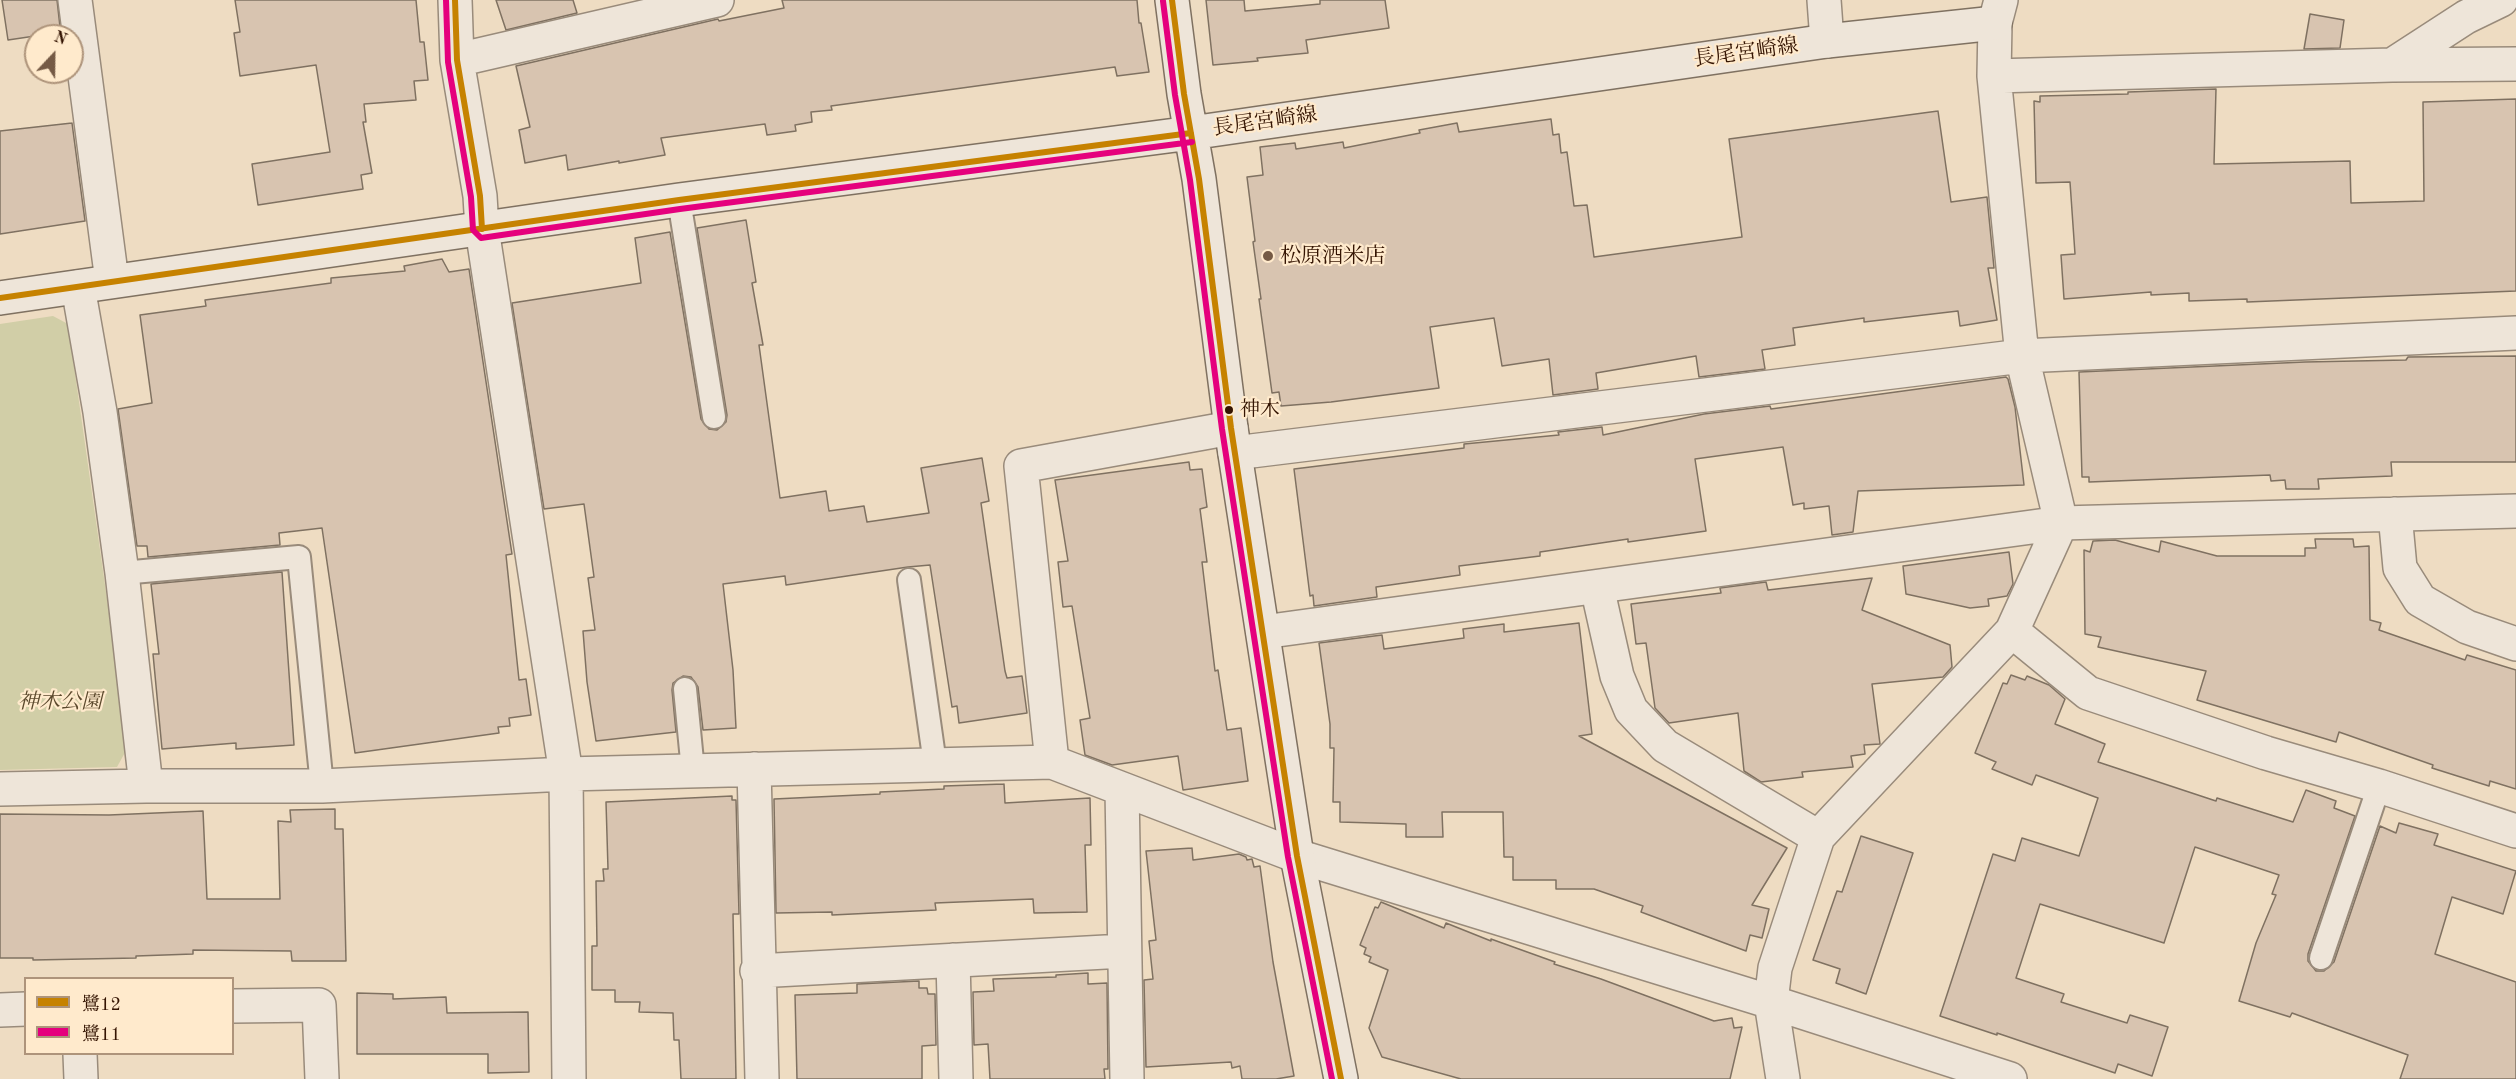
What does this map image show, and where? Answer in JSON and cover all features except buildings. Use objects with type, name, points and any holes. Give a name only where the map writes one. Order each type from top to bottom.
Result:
[{"type":"street","points":[[75,0],[112,281]]},
{"type":"street","points":[[455,0],[457,60],[480,196],[482,229],[566,774],[569,1079]]},
{"type":"street","points":[[457,60],[717,0]]},
{"type":"street","points":[[1172,0],[1199,179],[1233,441],[1297,856],[1343,1078]]},
{"type":"street","points":[[1824,0],[1827,41]]},
{"type":"street","points":[[2392,65],[2490,3]]},
{"type":"street","points":[[1783,1079],[1771,1002],[1775,968],[1818,837],[2012,631],[2061,523],[2022,356],[1994,76],[1998,12]]},
{"type":"street","name":"長尾宮崎線","points":[[0,298],[679,200],[1191,133],[1827,41],[1998,12]]},
{"type":"street","points":[[1994,76],[2392,65],[2516,64]]},
{"type":"street","points":[[78,287],[100,412],[122,573],[146,786]]},
{"type":"street","points":[[1052,762],[1021,466],[2022,356],[2516,333]]},
{"type":"street","points":[[1263,632],[2061,523],[2516,511]]},
{"type":"street","points":[[2395,514],[2400,568],[2420,600],[2468,627],[2516,644]]},
{"type":"street","points":[[1597,587],[1617,676],[1631,710],[1665,746],[1818,837]]},
{"type":"street","points":[[2012,631],[2088,693],[2266,753],[2379,786],[2516,831]]},
{"type":"street","points":[[0,789],[322,786],[566,774],[1052,762],[1297,856],[1771,1002],[2010,1079]]},
{"type":"street","points":[[754,769],[757,971],[762,1079]]},
{"type":"street","points":[[1122,789],[1127,1079]]},
{"type":"street","points":[[757,971],[1124,951]]},
{"type":"street","points":[[953,960],[956,1079]]},
{"type":"street","points":[[234,1006],[319,1005],[322,1079]]},
{"type":"street","points":[[0,1010],[24,1009]]},
{"type":"street","points":[[80,1055],[81,1079]]},
{"type":"lane","points":[[679,200],[714,417]]},
{"type":"lane","points":[[122,573],[299,557],[322,786]]},
{"type":"lane","points":[[909,580],[934,764]]},
{"type":"lane","points":[[685,690],[693,771]]},
{"type":"lane","points":[[2321,958],[2379,786]]},
{"type":"green space","name":"神木公園","points":[[53,316],[68,324],[128,747],[117,767],[0,770],[0,324]]},
{"type":"transit line","name":"鷺11","points":[[446,0],[448,62],[471,197],[473,230],[481,238],[680,209],[1192,142]]},
{"type":"transit line","name":"鷺12","points":[[455,0],[457,60],[480,196],[482,229]]},
{"type":"transit line","name":"鷺12","points":[[1172,0],[1184,94],[1199,179],[1231,428],[1297,856],[1341,1079]]},
{"type":"transit line","name":"鷺11","points":[[1163,1],[1175,95],[1190,180],[1222,429],[1288,857],[1332,1079]]},
{"type":"transit line","name":"鷺12","points":[[0,298],[679,200],[1191,133]]},
{"type":"place","name":"松原酒米店","points":[[1268,256]]},
{"type":"place","name":"神木","points":[[1229,410]]}]
